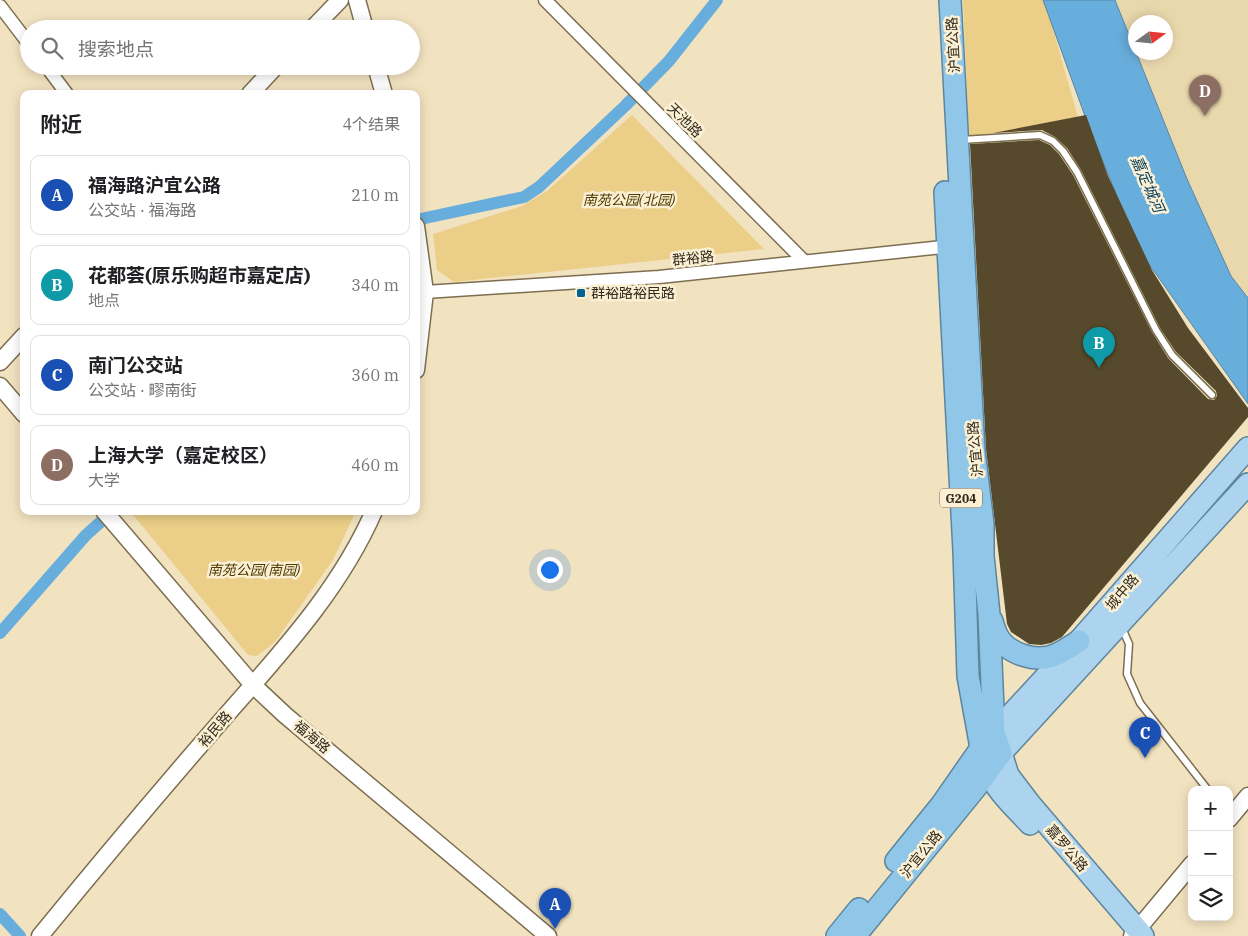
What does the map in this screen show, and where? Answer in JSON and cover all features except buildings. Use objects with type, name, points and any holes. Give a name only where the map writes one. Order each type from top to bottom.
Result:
[{"type":"highway","name":"沪宜公路","points":[[837,936],[942,804],[992,745],[989,614],[983,556],[983,524],[974,450],[955,246],[937,0]]},
{"type":"highway","name":"沪宜公路","points":[[950,0],[957,140],[955,246],[968,676],[992,745]]},
{"type":"highway","points":[[989,614],[997,636],[1004,645],[1014,652],[1030,657],[1044,659],[1056,655],[1079,641]]},
{"type":"highway","name":"沪宜公路","points":[[855,936],[987,772]]},
{"type":"main road","name":"城中路","points":[[992,745],[1079,641],[1248,448]]},
{"type":"main road","name":"城中路","points":[[992,745],[1121,624],[1248,484]]},
{"type":"main road","points":[[992,745],[987,772],[997,788],[1136,935]]},
{"type":"main road","name":"嘉罗公路","points":[[992,745],[1008,775],[1136,935]]},
{"type":"street","points":[[321,20],[340,0]]},
{"type":"street","points":[[357,0],[363,20]]},
{"type":"street","name":"天池路","points":[[545,0],[804,261]]},
{"type":"street","points":[[0,6],[20,32]]},
{"type":"street","points":[[53,75],[65,90]]},
{"type":"street","points":[[254,90],[268,75]]},
{"type":"street","points":[[379,75],[383,90]]},
{"type":"street","name":"群裕路","points":[[425,292],[659,277],[955,246]]},
{"type":"street","points":[[420,250],[425,292],[420,335]]},
{"type":"street","points":[[0,362],[20,340]]},
{"type":"street","points":[[0,386],[20,409]]},
{"type":"street","name":"裕民路","points":[[40,936],[122,836],[324,600],[362,538],[372,515]]},
{"type":"street","name":"福海路","points":[[108,517],[253,685],[285,715],[548,936]]},
{"type":"street","points":[[1233,814],[1248,796]]},
{"type":"street","points":[[1136,935],[1188,869]]},
{"type":"lane","points":[[957,140],[1040,135],[1053,141],[1063,151],[1077,172],[1156,330],[1172,355],[1212,395]]},
{"type":"lane","points":[[1121,624],[1129,644],[1127,674],[1140,703],[1205,786]]},
{"type":"shaded area","points":[[1115,0],[1248,0],[1248,298],[1231,276],[1187,179],[1139,60],[1173,60],[1173,15],[1128,15],[1128,33]]},
{"type":"green space","points":[[963,0],[1043,0],[1078,117],[969,138]]},
{"type":"green space","name":"南苑公园(北园)","points":[[632,115],[764,249],[454,282],[437,270],[433,234],[522,206],[547,191]]},
{"type":"green space","name":"南苑公园(南园)","points":[[133,515],[354,515],[333,560],[275,642],[257,656],[248,655]]},
{"type":"water","name":"嘉定城河","points":[[1043,0],[1115,0],[1128,32],[1128,60],[1139,60],[1187,179],[1231,276],[1248,298],[1248,404],[1139,250],[1090,130]]},
{"type":"waterway","points":[[420,219],[524,197],[539,187],[625,106],[669,61],[717,0]]},
{"type":"waterway","points":[[0,633],[86,535],[108,515]]},
{"type":"waterway","points":[[0,914],[20,936]]},
{"type":"place","name":"上海大学（嘉定校区）","points":[[1205,116]]},
{"type":"place","name":"群裕路裕民路","points":[[581,293]]},
{"type":"place","name":"花都荟(原乐购超市嘉定店)","points":[[1099,368]]},
{"type":"place","name":"南门公交站","points":[[1145,758]]},
{"type":"place","name":"福海路沪宜公路","points":[[555,929]]}]
